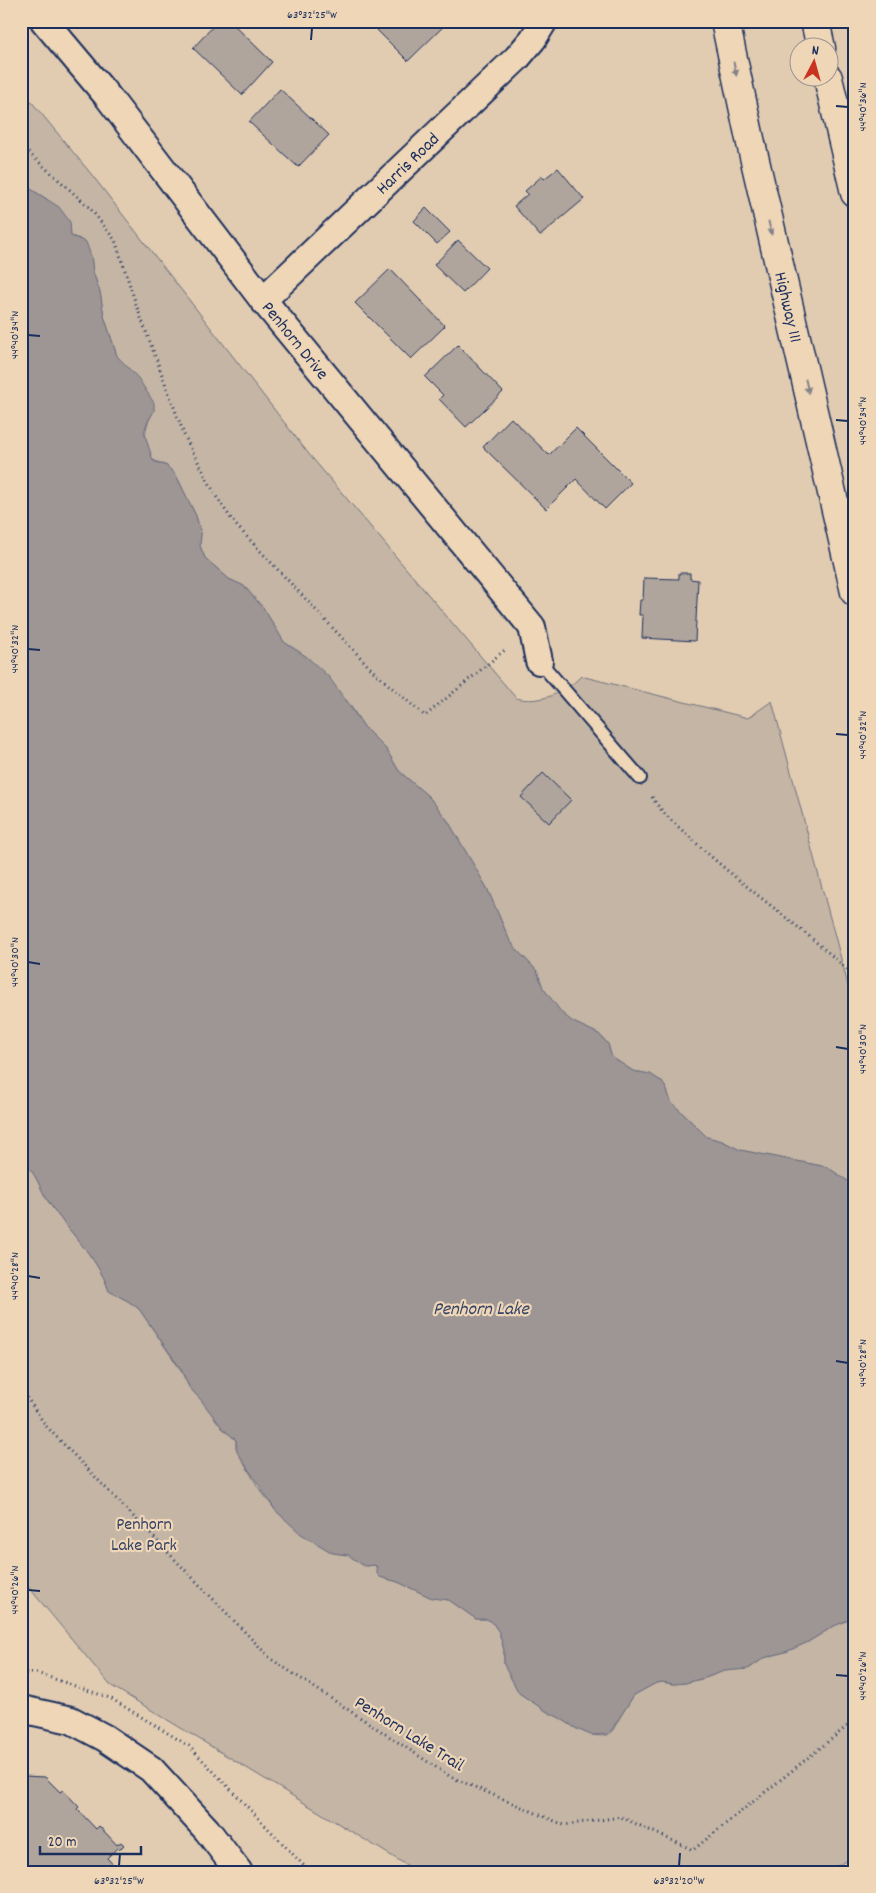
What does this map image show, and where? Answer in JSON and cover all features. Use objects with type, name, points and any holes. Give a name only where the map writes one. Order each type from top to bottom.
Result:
[{"type":"highway","name":"Highway 111","points":[[725,21],[750,139],[855,592]]},
{"type":"highway","points":[[815,21],[819,38]]},
{"type":"highway","points":[[830,88],[855,193]]},
{"type":"street","name":"Penhorn Drive","points":[[44,21],[108,97],[263,300],[532,627],[539,661]]},
{"type":"street","name":"Harris Road","points":[[263,300],[517,58],[533,39],[544,21]]},
{"type":"street","points":[[21,1709],[71,1720],[105,1738],[151,1769],[207,1830],[239,1872]]},
{"type":"lane","points":[[539,661],[640,778]]},
{"type":"path","points":[[21,146],[90,207],[116,240],[137,307],[185,437],[216,496],[234,523],[376,674],[425,716],[532,627]]},
{"type":"path","points":[[640,778],[659,808],[710,856],[826,949],[854,975],[855,980]]},
{"type":"path","name":"Penhorn Lake Trail","points":[[21,1389],[46,1426],[271,1659],[451,1778],[564,1826],[621,1817],[693,1850],[855,1720]]},
{"type":"green space","points":[[21,89],[92,175],[308,453],[516,698],[534,699],[552,696],[575,682],[581,676],[748,718],[772,701],[855,1011],[855,1186],[827,1167],[740,1150],[722,1141],[707,1137],[671,1102],[666,1088],[661,1081],[650,1074],[633,1071],[616,1060],[611,1055],[608,1044],[599,1034],[573,1022],[562,1014],[543,988],[537,971],[509,939],[487,888],[448,821],[429,797],[399,771],[386,749],[365,728],[348,702],[307,657],[284,642],[264,609],[244,586],[229,579],[205,558],[200,546],[201,533],[196,516],[176,475],[167,466],[153,460],[150,453],[146,441],[146,430],[154,411],[117,356],[104,316],[91,256],[80,239],[71,236],[70,224],[47,199],[21,183]]},
{"type":"green space","name":"Penhorn Lake Park","points":[[21,1162],[32,1172],[53,1208],[97,1265],[109,1291],[139,1309],[180,1369],[189,1387],[223,1429],[236,1440],[236,1449],[258,1487],[276,1511],[306,1537],[333,1553],[348,1555],[367,1566],[375,1565],[380,1577],[398,1582],[432,1598],[449,1600],[476,1619],[487,1619],[492,1622],[499,1632],[504,1650],[504,1664],[519,1693],[577,1729],[591,1735],[606,1735],[613,1730],[634,1695],[656,1683],[685,1683],[724,1671],[750,1668],[764,1658],[788,1651],[808,1642],[834,1626],[855,1617],[855,1856],[826,1872],[418,1872],[110,1685],[21,1578]]},
{"type":"water","name":"Penhorn Lake","points":[[21,183],[59,207],[70,222],[71,236],[86,242],[100,292],[104,316],[117,356],[138,378],[154,403],[154,411],[144,432],[153,461],[167,466],[176,475],[196,516],[201,533],[200,546],[205,558],[229,579],[244,586],[264,609],[284,642],[307,657],[329,677],[365,728],[386,749],[399,771],[429,797],[448,821],[487,888],[509,939],[537,971],[543,988],[562,1013],[573,1022],[599,1034],[608,1044],[611,1055],[616,1060],[633,1071],[650,1074],[661,1081],[666,1088],[671,1102],[707,1137],[722,1141],[740,1150],[827,1167],[855,1186],[855,1617],[834,1626],[808,1642],[788,1651],[764,1658],[748,1669],[724,1671],[685,1683],[656,1683],[634,1695],[609,1734],[591,1735],[577,1729],[519,1693],[504,1664],[504,1650],[499,1632],[492,1622],[487,1619],[476,1619],[449,1600],[432,1598],[398,1582],[380,1577],[377,1574],[377,1567],[375,1565],[364,1566],[348,1555],[333,1553],[301,1534],[276,1511],[237,1452],[236,1440],[223,1429],[189,1387],[181,1369],[139,1309],[109,1291],[97,1265],[53,1208],[32,1172],[21,1162]]},
{"type":"building","points":[[218,21],[230,21],[272,62],[242,95],[193,48]]},
{"type":"building","points":[[386,21],[449,21],[408,61],[377,30]]},
{"type":"building","points":[[280,89],[329,135],[298,167],[249,122]]},
{"type":"building","points":[[558,168],[584,199],[540,236],[514,206],[528,194],[525,191],[542,176],[544,179]]},
{"type":"building","points":[[426,208],[450,232],[437,244],[414,221]]},
{"type":"building","points":[[458,240],[487,268],[463,293],[434,265]]},
{"type":"building","points":[[390,269],[445,326],[411,359],[355,303]]},
{"type":"building","points":[[458,345],[503,392],[466,427],[439,399],[443,395],[425,377]]},
{"type":"building","points":[[511,418],[549,455],[576,428],[631,483],[605,509],[576,479],[546,509],[483,447]]},
{"type":"building","points":[[679,573],[690,573],[690,579],[698,580],[695,641],[642,638],[643,615],[639,615],[640,600],[643,600],[644,578],[679,579]]},
{"type":"building","points":[[543,773],[571,800],[549,823],[521,797]]},
{"type":"building","points":[[21,1772],[23,1772],[23,1776],[45,1777],[60,1792],[63,1790],[79,1807],[77,1809],[96,1829],[99,1826],[117,1845],[121,1842],[124,1845],[119,1850],[117,1848],[107,1858],[120,1872],[21,1872]]}]
